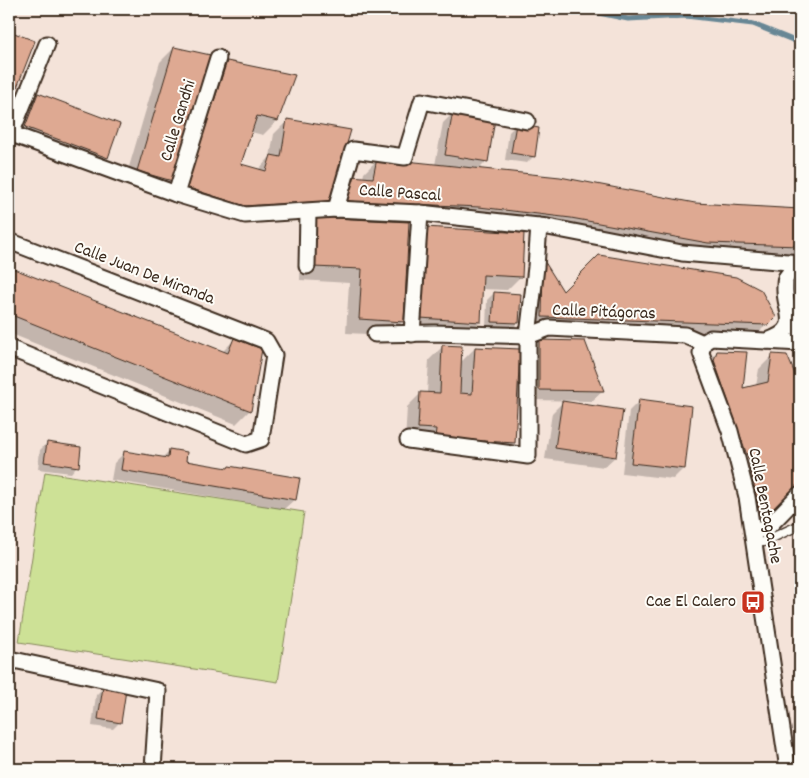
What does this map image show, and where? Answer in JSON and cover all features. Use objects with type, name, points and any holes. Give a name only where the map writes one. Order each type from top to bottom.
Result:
[{"type":"street","points":[[10,134],[47,44]]},
{"type":"street","name":"Calle Gandhi","points":[[176,194],[218,58]]},
{"type":"street","points":[[336,209],[353,150],[406,157],[422,101],[527,121]]},
{"type":"street","name":"Calle Pascal","points":[[10,134],[176,194],[245,215],[336,209],[420,213],[538,226],[682,253],[800,264]]},
{"type":"street","points":[[307,266],[308,212]]},
{"type":"street","points":[[412,334],[420,213]]},
{"type":"street","points":[[408,440],[528,456],[528,336],[536,267],[538,226]]},
{"type":"street","name":"Calle Juan De Miranda","points":[[9,241],[266,341],[274,355],[261,439],[246,444],[9,348]]},
{"type":"street","points":[[800,264],[785,278],[784,292],[798,340],[800,358]]},
{"type":"street","points":[[766,341],[777,337],[787,329],[790,314]]},
{"type":"street","name":"Calle Pitágoras","points":[[375,334],[528,336],[548,328],[685,336],[703,343],[712,338],[766,341],[798,340]]},
{"type":"street","name":"Calle Bentagache","points":[[703,343],[702,353],[730,431],[747,497],[788,769]]},
{"type":"street","points":[[753,538],[767,528],[800,494]]},
{"type":"street","points":[[9,659],[158,690],[153,769]]},
{"type":"lane","points":[[753,538],[763,542],[800,525]]},
{"type":"green space","points":[[45,472],[304,512],[278,682],[19,642]]},
{"type":"building","points":[[9,31],[35,41],[9,108]]},
{"type":"building","points":[[174,47],[215,56],[176,182],[137,171]]},
{"type":"building","points":[[227,61],[295,75],[278,121],[257,116],[241,164],[266,171],[271,155],[281,157],[287,119],[351,130],[330,201],[245,206],[186,187]]},
{"type":"building","points":[[38,93],[120,124],[108,158],[25,127]]},
{"type":"building","points":[[453,111],[495,119],[488,162],[445,155]]},
{"type":"building","points":[[516,124],[539,128],[535,157],[511,153]]},
{"type":"building","points":[[377,158],[560,177],[695,203],[800,209],[800,246],[708,243],[571,218],[479,207],[345,201],[352,176],[373,178]]},
{"type":"building","points":[[315,217],[409,222],[404,322],[359,319],[362,269],[313,267]]},
{"type":"building","points":[[425,227],[524,233],[522,277],[483,275],[481,322],[420,318]]},
{"type":"building","points":[[599,255],[736,277],[761,290],[776,317],[768,325],[542,317],[543,259],[563,291]]},
{"type":"building","points":[[9,267],[228,353],[234,338],[262,349],[251,411],[9,314]]},
{"type":"building","points":[[494,292],[521,294],[519,323],[492,322]]},
{"type":"building","points":[[539,340],[585,341],[604,391],[539,390]]},
{"type":"building","points":[[442,345],[462,346],[460,393],[472,394],[475,347],[520,349],[515,443],[435,438],[436,429],[418,428],[420,392],[440,393]]},
{"type":"building","points":[[717,351],[747,352],[743,388],[768,382],[772,354],[787,355],[800,386],[800,483],[762,523],[749,461],[714,360]]},
{"type":"building","points":[[639,399],[692,406],[685,469],[631,463]]},
{"type":"building","points":[[562,401],[623,410],[616,457],[555,448]]},
{"type":"building","points":[[47,442],[81,447],[79,467],[44,462]]},
{"type":"building","points":[[169,449],[187,452],[186,461],[300,478],[296,500],[121,470],[124,451],[168,458]]},
{"type":"building","points":[[103,687],[126,690],[121,723],[98,719]]},
{"type":"waterway","points":[[579,9],[628,19],[686,16],[753,24],[800,43]]},
{"type":"place","name":"Cae El Calero","points":[[753,602]]}]
